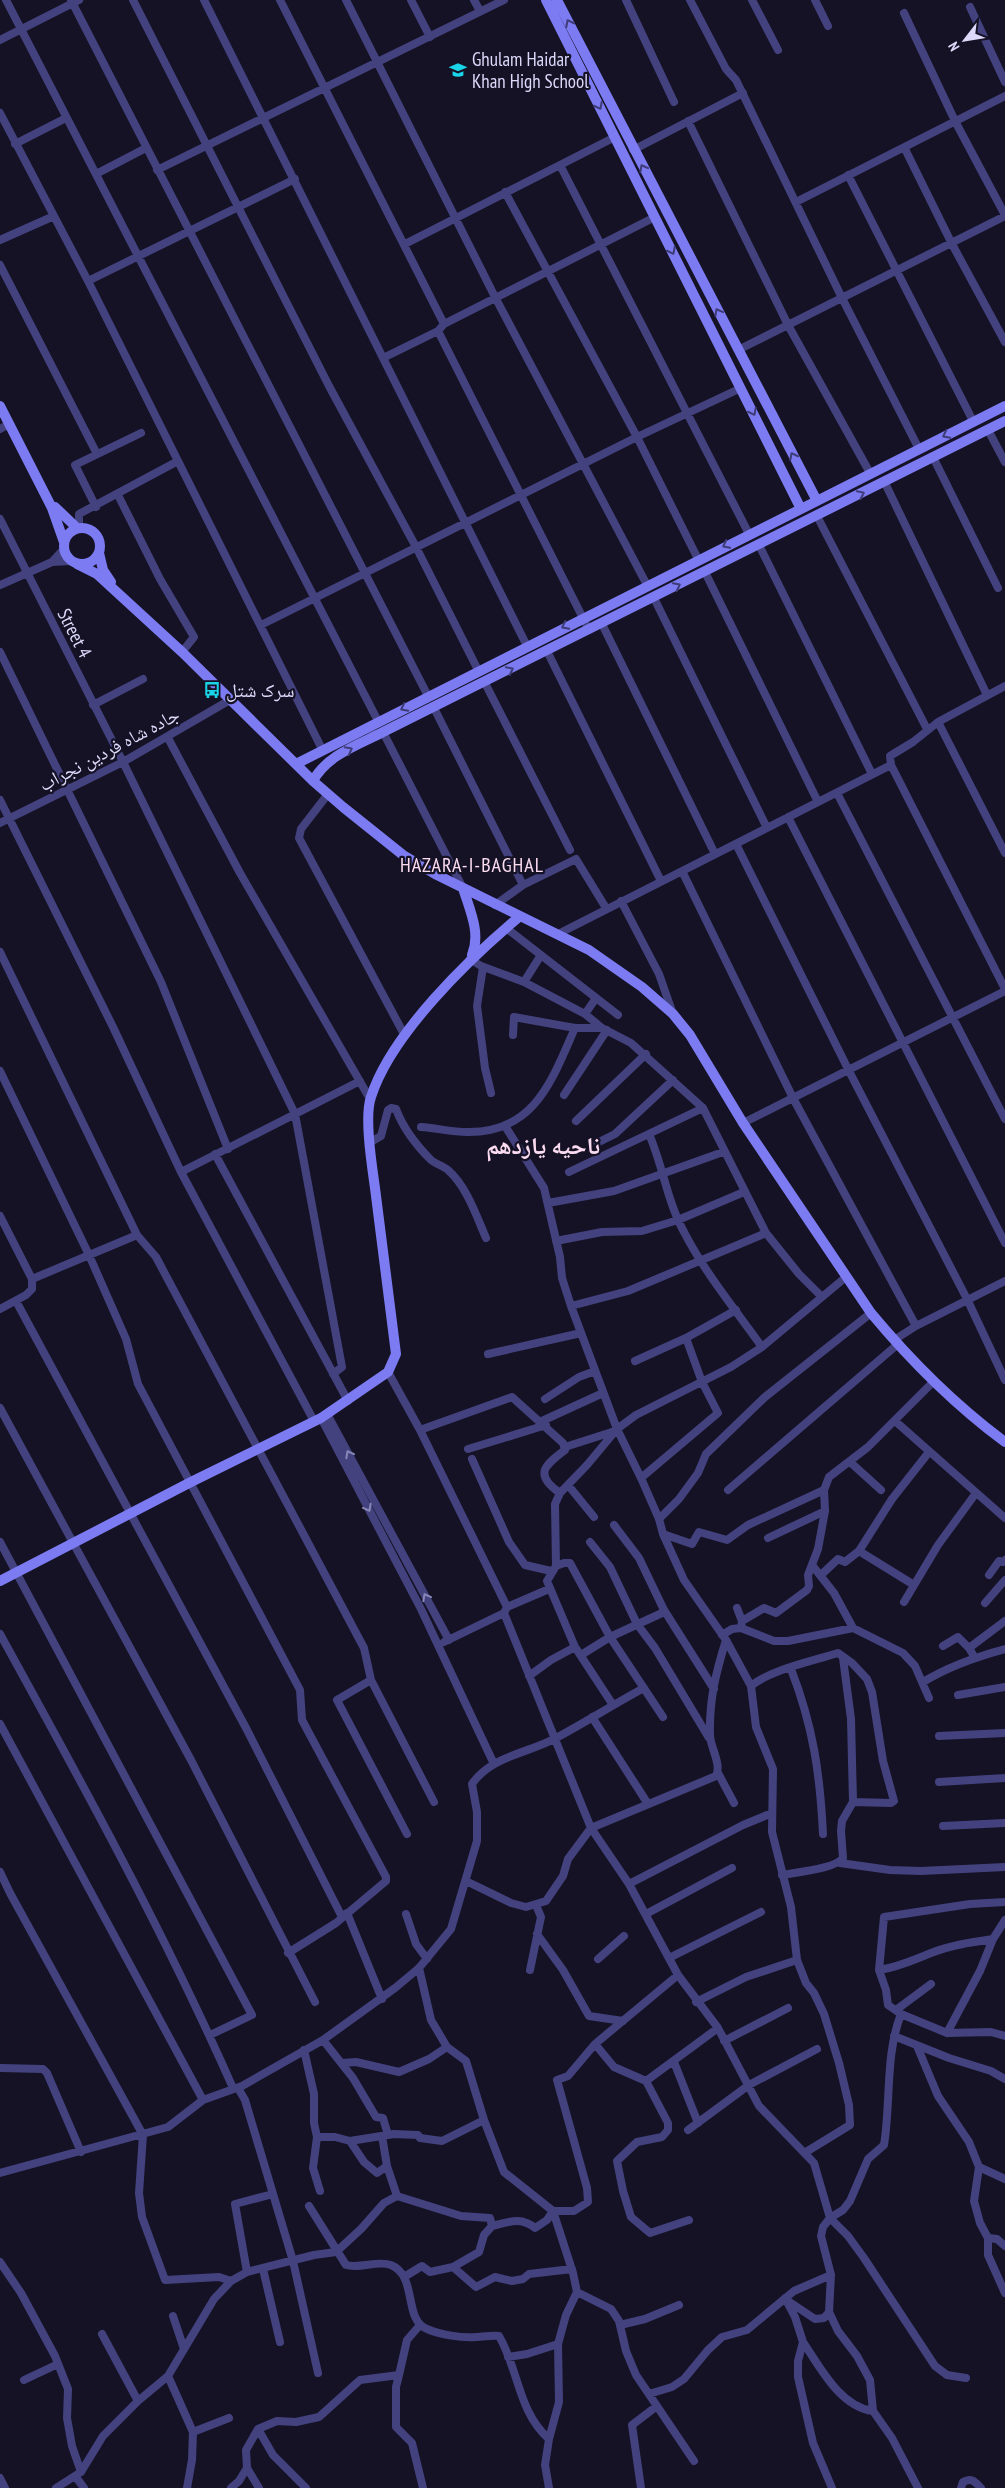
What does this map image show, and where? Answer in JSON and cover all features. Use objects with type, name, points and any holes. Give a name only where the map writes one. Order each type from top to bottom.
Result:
[{"type":"main road","points":[[546,0],[573,43],[633,150],[816,500]]},
{"type":"main road","points":[[557,0],[573,43],[615,137],[800,507]]},
{"type":"main road","points":[[0,406],[4,426],[44,492],[60,526],[64,545],[74,562],[97,574],[128,602],[182,652],[313,781],[403,854],[519,917],[558,934],[614,966],[673,1014],[690,1035],[744,1123],[810,1219],[871,1313],[896,1342],[934,1380],[980,1424],[1005,1442]]},
{"type":"main road","points":[[296,764],[322,749],[800,507],[1005,406]]},
{"type":"main road","points":[[313,781],[319,769],[329,761],[383,732],[485,683],[1005,422]]},
{"type":"main road","points":[[44,492],[66,520],[78,528],[90,530],[96,534],[100,540],[99,553],[103,570],[128,602]]},
{"type":"main road","points":[[64,545],[67,536],[78,528]]},
{"type":"main road","points":[[74,562],[90,563],[99,553]]},
{"type":"main road","points":[[463,888],[475,927],[477,943],[470,959]]},
{"type":"main road","points":[[0,1581],[191,1482],[321,1418],[388,1372],[396,1354],[369,1143],[370,1098],[385,1066],[405,1036],[470,959],[519,917]]},
{"type":"street","points":[[6,0],[378,721]]},
{"type":"street","points":[[133,0],[329,386],[416,547],[478,670]]},
{"type":"street","points":[[204,0],[467,522],[527,646]]},
{"type":"street","points":[[280,0],[444,324]]},
{"type":"street","points":[[346,0],[495,297],[647,585]]},
{"type":"street","points":[[411,0],[430,37]]},
{"type":"street","points":[[474,0],[480,11]]},
{"type":"street","points":[[157,170],[504,0]]},
{"type":"street","points":[[626,0],[674,102]]},
{"type":"street","points":[[690,0],[726,69],[736,80],[842,298],[919,449]]},
{"type":"street","points":[[752,0],[778,50]]},
{"type":"street","points":[[815,0],[828,26]]},
{"type":"street","points":[[0,40],[74,1],[157,170],[428,696]]},
{"type":"street","points":[[970,7],[1005,82]]},
{"type":"street","points":[[738,350],[1005,216],[955,121],[904,13]]},
{"type":"street","points":[[633,150],[742,94]]},
{"type":"street","points":[[796,202],[1005,96]]},
{"type":"street","points":[[0,112],[88,281],[322,749]]},
{"type":"street","points":[[15,144],[66,118]]},
{"type":"street","points":[[688,121],[788,325],[870,473]]},
{"type":"street","points":[[405,244],[454,217],[615,137]]},
{"type":"street","points":[[96,174],[146,148]]},
{"type":"street","points":[[905,148],[952,244],[1005,342]]},
{"type":"street","points":[[560,165],[748,534]]},
{"type":"street","points":[[848,175],[973,421]]},
{"type":"street","points":[[88,281],[295,179]]},
{"type":"street","points":[[505,192],[637,437],[698,559]]},
{"type":"street","points":[[0,240],[54,216]]},
{"type":"street","points":[[383,358],[438,332],[444,324],[655,216]]},
{"type":"street","points":[[0,265],[97,454]]},
{"type":"street","points":[[438,332],[589,630]]},
{"type":"street","points":[[261,625],[637,437],[741,388]]},
{"type":"street","points":[[988,430],[1005,462]]},
{"type":"street","points":[[96,507],[75,465],[141,432]]},
{"type":"street","points":[[934,457],[998,588]]},
{"type":"street","points":[[78,528],[79,514],[96,507],[178,461]]},
{"type":"street","points":[[885,483],[987,695]]},
{"type":"street","points":[[118,495],[160,579],[194,637],[182,652]]},
{"type":"street","points":[[817,516],[927,729]]},
{"type":"street","name":"Street 4","points":[[0,519],[123,762],[295,1114],[342,1367],[332,1374]]},
{"type":"street","points":[[52,562],[64,545]]},
{"type":"street","points":[[759,545],[872,774]]},
{"type":"street","points":[[0,585],[52,562],[74,562]]},
{"type":"street","points":[[705,572],[818,802]]},
{"type":"street","points":[[654,598],[768,828]]},
{"type":"street","points":[[602,624],[715,854]]},
{"type":"street","points":[[548,651],[661,881]]},
{"type":"street","points":[[0,652],[161,982],[228,1149]]},
{"type":"street","points":[[94,705],[143,679]]},
{"type":"street","points":[[485,683],[570,850]]},
{"type":"street","points":[[744,1123],[1005,990],[891,765],[890,756],[913,742],[938,722],[1005,686]]},
{"type":"street","name":"جاده شاه فردین نجراب","points":[[0,823],[168,738],[230,700]]},
{"type":"street","points":[[434,708],[523,885]]},
{"type":"street","points":[[938,722],[1005,853]]},
{"type":"street","points":[[383,732],[463,888]]},
{"type":"street","points":[[168,738],[240,874],[370,1098]]},
{"type":"street","points":[[558,934],[891,765]]},
{"type":"street","points":[[837,792],[954,1016],[1005,1119]]},
{"type":"street","points":[[328,794],[305,824],[299,838],[405,1036]]},
{"type":"street","points":[[0,800],[113,1027],[180,1172],[321,1418],[391,1531],[448,1640]]},
{"type":"street","points":[[788,817],[1005,1243]]},
{"type":"street","points":[[736,844],[849,1071],[967,1300],[1005,1380]]},
{"type":"street","points":[[494,904],[523,885],[576,859],[606,908]]},
{"type":"street","points":[[682,871],[794,1098],[916,1326]]},
{"type":"street","points":[[621,901],[659,974],[673,1014]]},
{"type":"street","points":[[506,928],[618,1015]]},
{"type":"street","points":[[0,952],[137,1235],[156,1257],[364,1648],[371,1680],[434,1802]]},
{"type":"street","points":[[524,982],[541,955]]},
{"type":"street","points":[[470,959],[483,967],[524,982],[584,1014],[605,1029],[616,1033],[646,1054],[703,1108],[766,1233],[799,1274],[820,1296]]},
{"type":"street","points":[[483,967],[477,1006],[485,1068],[491,1093]]},
{"type":"street","points":[[584,1014],[596,998]]},
{"type":"street","points":[[513,1035],[514,1016],[575,1028],[605,1029]]},
{"type":"street","points":[[421,1127],[466,1132],[487,1131],[505,1126],[534,1107],[547,1090],[575,1028]]},
{"type":"street","points":[[564,1095],[605,1029]]},
{"type":"street","points":[[576,1121],[646,1054]]},
{"type":"street","points":[[0,1071],[89,1255],[126,1339],[138,1384],[300,1690],[302,1720],[386,1877],[386,1881],[322,1933],[288,1953]]},
{"type":"street","points":[[597,1143],[615,1134],[673,1080]]},
{"type":"street","points":[[180,1172],[360,1082]]},
{"type":"street","points":[[369,1143],[381,1136],[388,1110],[391,1108],[396,1109],[403,1125],[420,1148],[432,1161],[448,1170],[459,1183],[471,1203],[486,1238]]},
{"type":"street","points":[[569,1172],[703,1108]]},
{"type":"street","points":[[505,1126],[537,1174],[548,1203],[562,1278],[616,1430],[641,1478],[659,1519],[662,1534],[684,1580],[724,1638],[751,1686],[756,1727],[773,1769],[772,1832],[791,1907],[797,1960],[806,1984],[814,1993],[824,2014],[839,2063],[850,2119],[850,2125],[806,2152]]},
{"type":"street","points":[[649,1134],[664,1174],[668,1195],[699,1262],[762,1347]]},
{"type":"street","points":[[548,1203],[614,1191],[724,1152]]},
{"type":"street","points":[[215,1154],[348,1401]]},
{"type":"street","points":[[556,1241],[602,1232],[642,1231],[678,1220],[744,1192]]},
{"type":"street","points":[[0,1216],[32,1279],[32,1289],[0,1309]]},
{"type":"street","points":[[571,1306],[628,1291],[766,1233]]},
{"type":"street","points":[[32,1279],[137,1235]]},
{"type":"street","points":[[554,1569],[555,1504],[560,1493],[616,1430],[636,1415],[731,1367],[762,1347],[820,1296],[846,1277]]},
{"type":"street","points":[[728,1490],[916,1326],[1005,1282]]},
{"type":"street","points":[[16,1300],[345,1915],[382,1999]]},
{"type":"street","points":[[635,1361],[686,1338],[736,1310]]},
{"type":"street","points":[[659,1519],[679,1499],[698,1473],[706,1454],[765,1397],[871,1313]]},
{"type":"street","points":[[488,1354],[581,1333]]},
{"type":"street","points":[[641,1478],[718,1413],[702,1382],[686,1338]]},
{"type":"street","points":[[546,1399],[579,1377],[595,1371]]},
{"type":"street","points":[[388,1372],[420,1430],[505,1610],[529,1676],[591,1828],[629,1884],[678,1975],[696,2002],[718,2028],[759,2106],[771,2121],[806,2152],[814,2163],[830,2218],[848,2236],[864,2258],[935,2366],[947,2375],[966,2378]]},
{"type":"street","points":[[734,1803],[718,1773],[710,1740],[709,1716],[718,1660],[724,1638],[732,1629],[742,1625],[764,1608],[776,1613],[809,1586],[808,1575],[818,1549],[825,1511],[824,1490],[829,1477],[850,1462],[895,1421],[934,1380]]},
{"type":"street","points":[[468,1449],[544,1423],[604,1393]]},
{"type":"street","points":[[420,1430],[512,1397],[544,1423],[565,1447]]},
{"type":"street","points":[[0,1408],[191,1760],[288,1953],[315,2002]]},
{"type":"street","points":[[321,1418],[438,1645],[494,1764]]},
{"type":"street","points":[[895,1421],[1005,1518]]},
{"type":"street","points":[[565,1447],[616,1430]]},
{"type":"street","points":[[560,1493],[552,1488],[544,1476],[543,1470],[546,1463],[566,1450],[565,1447]]},
{"type":"street","points":[[821,1575],[838,1559],[845,1562],[859,1551],[892,1498],[929,1452]]},
{"type":"street","points":[[472,1459],[509,1542],[525,1565],[554,1569]]},
{"type":"street","points":[[850,1462],[881,1490]]},
{"type":"street","points":[[568,1485],[594,1517]]},
{"type":"street","points":[[662,1534],[692,1544],[699,1532],[727,1540],[748,1525],[824,1490]]},
{"type":"street","points":[[904,1602],[938,1545],[976,1492]]},
{"type":"street","points":[[768,1538],[825,1511]]},
{"type":"street","points":[[614,1526],[638,1558],[664,1610],[714,1689]]},
{"type":"street","points":[[383,1536],[391,1531]]},
{"type":"street","points":[[0,1542],[252,2015],[210,2035]]},
{"type":"street","points":[[590,1542],[614,1573],[637,1624],[691,1706],[710,1740]]},
{"type":"street","points":[[859,1551],[914,1585]]},
{"type":"street","points":[[988,1575],[999,1561],[1004,1562]]},
{"type":"street","points":[[612,1705],[575,1647],[549,1589],[547,1581],[554,1569],[564,1563],[570,1563],[610,1637],[663,1716]]},
{"type":"street","points":[[812,1565],[845,1610],[853,1628]]},
{"type":"street","points":[[985,1603],[1005,1580]]},
{"type":"street","points":[[438,1645],[549,1589]]},
{"type":"street","points":[[737,1608],[742,1625],[774,1641],[788,1641],[853,1628],[903,1653],[915,1666],[929,1698]]},
{"type":"street","points":[[581,1655],[610,1637],[662,1613],[664,1610]]},
{"type":"street","points":[[969,1648],[1005,1621]]},
{"type":"street","points":[[0,1634],[97,1812],[235,2088],[245,2100],[293,2261],[318,2373]]},
{"type":"street","points":[[943,1646],[958,1636],[975,1658]]},
{"type":"street","points":[[529,1676],[551,1660],[575,1647]]},
{"type":"street","points":[[923,1682],[942,1670],[1005,1650]]},
{"type":"street","points":[[751,1686],[762,1677],[838,1653],[852,1663],[867,1679],[872,1692],[883,1761],[894,1797],[891,1803],[853,1802]]},
{"type":"street","points":[[840,1863],[843,1858],[842,1821],[853,1802],[851,1719],[843,1658]]},
{"type":"street","points":[[791,1669],[804,1703],[813,1739],[824,1834]]},
{"type":"street","points":[[371,1680],[337,1700],[407,1834]]},
{"type":"street","points":[[958,1695],[1005,1687]]},
{"type":"street","points":[[0,2173],[168,2127],[203,2100],[235,2088],[323,2040],[382,1999],[419,1968],[451,1929],[477,1841],[477,1812],[472,1784],[477,1777],[494,1764],[555,1739],[644,1688]]},
{"type":"street","points":[[592,1717],[648,1804]]},
{"type":"street","points":[[0,1724],[203,2100]]},
{"type":"street","points":[[939,1736],[1005,1734]]},
{"type":"street","points":[[466,1882],[511,1903],[526,1907],[546,1901],[563,1876],[568,1859],[591,1828],[718,1773]]},
{"type":"street","points":[[939,1782],[1005,1778]]},
{"type":"street","points":[[629,1884],[742,1825],[772,1813]]},
{"type":"street","points":[[943,1826],[1005,1823]]},
{"type":"street","points":[[782,1875],[840,1863],[890,1870],[921,1871],[1005,1867]]},
{"type":"street","points":[[646,1914],[732,1868]]},
{"type":"street","points":[[0,1872],[144,2135],[138,2193],[142,2217],[165,2280],[219,2277],[231,2280]]},
{"type":"street","points":[[1005,1902],[970,1904],[886,1916],[881,1939],[879,1970],[886,1990],[888,2005],[899,2012],[947,2033],[991,2032],[1005,2036]]},
{"type":"street","points":[[530,1970],[541,1917],[536,1905]]},
{"type":"street","points":[[669,1958],[761,1912]]},
{"type":"street","points":[[406,1914],[416,1944],[427,1959]]},
{"type":"street","points":[[947,2033],[980,1971],[993,1939],[1005,1920]]},
{"type":"street","points":[[537,1934],[563,1970],[589,2016],[623,2022]]},
{"type":"street","points":[[598,1959],[624,1936]]},
{"type":"street","points":[[879,1970],[908,1964],[934,1952],[993,1939]]},
{"type":"street","points":[[696,2002],[746,1977],[797,1960]]},
{"type":"street","points":[[419,1968],[431,2020],[447,2047],[466,2060],[484,2120],[504,2172],[553,2211],[572,2269],[577,2292],[566,2315],[558,2344],[559,2402],[549,2439],[545,2465],[549,2488]]},
{"type":"street","points":[[404,2277],[422,2266],[430,2272],[453,2267],[479,2252],[484,2235],[492,2226],[518,2220],[527,2222],[535,2228],[553,2211],[574,2211],[588,2202],[587,2188],[557,2080],[568,2076],[595,2044],[678,1975]]},
{"type":"street","points":[[918,2488],[892,2438],[873,2412],[870,2380],[838,2331],[829,2312],[831,2275],[821,2236],[823,2227],[830,2218],[843,2210],[850,2201],[868,2159],[884,2145],[887,2091],[899,2012],[931,1984]]},
{"type":"street","points":[[724,2041],[788,2008]]},
{"type":"street","points":[[646,2082],[718,2028]]},
{"type":"street","points":[[894,2036],[917,2046],[991,2071],[1005,2079]]},
{"type":"street","points":[[323,2040],[342,2063],[376,2117],[383,2118],[387,2166],[397,2196]]},
{"type":"street","points":[[595,2044],[614,2066],[646,2082],[668,2123],[668,2130],[662,2137],[637,2142],[617,2161],[631,2217],[650,2233],[689,2220]]},
{"type":"street","points":[[917,2046],[938,2096],[968,2142],[979,2167],[974,2201],[980,2223],[988,2238],[988,2255],[1005,2293]]},
{"type":"street","points":[[342,2063],[356,2062],[399,2072],[429,2059],[447,2047]]},
{"type":"street","points":[[688,2130],[749,2085],[817,2049]]},
{"type":"street","points":[[304,2050],[314,2094],[314,2123],[317,2137],[313,2168],[320,2191]]},
{"type":"street","points":[[674,2062],[698,2123]]},
{"type":"street","points":[[0,2068],[43,2069],[47,2073],[81,2152]]},
{"type":"street","points":[[317,2137],[335,2137],[350,2141],[385,2135],[418,2135],[420,2138],[442,2141],[484,2120]]},
{"type":"street","points":[[350,2141],[364,2162],[377,2172],[387,2166]]},
{"type":"street","points":[[979,2167],[1002,2178],[1005,2170]]},
{"type":"street","points":[[247,2272],[235,2204],[273,2194]]},
{"type":"street","points":[[56,2488],[78,2474],[103,2436],[138,2401],[168,2376],[214,2299],[231,2280],[247,2272],[314,2255],[336,2252],[361,2229],[384,2203],[397,2196],[461,2216],[490,2218],[492,2226]]},
{"type":"street","points":[[309,2206],[336,2252],[346,2265],[354,2267],[390,2264],[404,2277],[420,2325],[427,2329],[458,2336],[499,2336],[520,2395],[538,2428],[549,2439]]},
{"type":"street","points":[[988,2238],[997,2239],[1005,2246]]},
{"type":"street","points":[[0,2262],[21,2292],[58,2364],[68,2389],[67,2418],[78,2474],[84,2488]]},
{"type":"street","points":[[453,2267],[476,2287],[495,2277],[512,2281],[523,2279],[530,2274],[572,2269]]},
{"type":"street","points":[[263,2268],[280,2342]]},
{"type":"street","points":[[649,2394],[672,2386],[684,2379],[708,2350],[722,2337],[747,2330],[794,2291],[831,2275]]},
{"type":"street","points":[[577,2292],[611,2309],[620,2325],[626,2350],[636,2375],[694,2461]]},
{"type":"street","points":[[785,2298],[819,2320],[829,2312]]},
{"type":"street","points":[[785,2298],[795,2317],[803,2342],[823,2375],[846,2400],[863,2410],[873,2412]]},
{"type":"street","points":[[620,2325],[679,2305]]},
{"type":"street","points":[[173,2316],[184,2349]]},
{"type":"street","points":[[420,2325],[407,2340],[396,2387],[396,2427],[412,2443],[423,2488]]},
{"type":"street","points":[[102,2334],[138,2401]]},
{"type":"street","points":[[803,2342],[798,2361],[798,2377],[813,2443],[832,2488]]},
{"type":"street","points":[[508,2357],[527,2354],[558,2344]]},
{"type":"street","points":[[24,2380],[58,2364]]},
{"type":"street","points":[[259,2488],[247,2468],[246,2450],[258,2429],[277,2421],[296,2422],[319,2417],[360,2380],[399,2374]]},
{"type":"street","points":[[168,2376],[193,2432],[192,2460],[187,2488],[182,2488]]},
{"type":"street","points":[[641,2488],[632,2425],[657,2406]]},
{"type":"street","points":[[193,2432],[229,2418]]},
{"type":"street","points":[[258,2429],[273,2455],[306,2488]]},
{"type":"street","points":[[231,2488],[239,2481],[247,2468]]},
{"type":"street","points":[[0,2478],[5,2488]]},
{"type":"street","points":[[961,2488],[963,2482],[968,2479],[974,2480],[981,2488]]},
{"type":"place","name":"Ghulam Haidar Khan High School","points":[[458,70]]},
{"type":"place","name":"سرک شتل","points":[[212,690]]},
{"type":"district","name":"HAZARA-I-BAGHAL","points":[[472,865]]},
{"type":"district","name":"ناحیه یازدهم","points":[[543,1145]]}]
